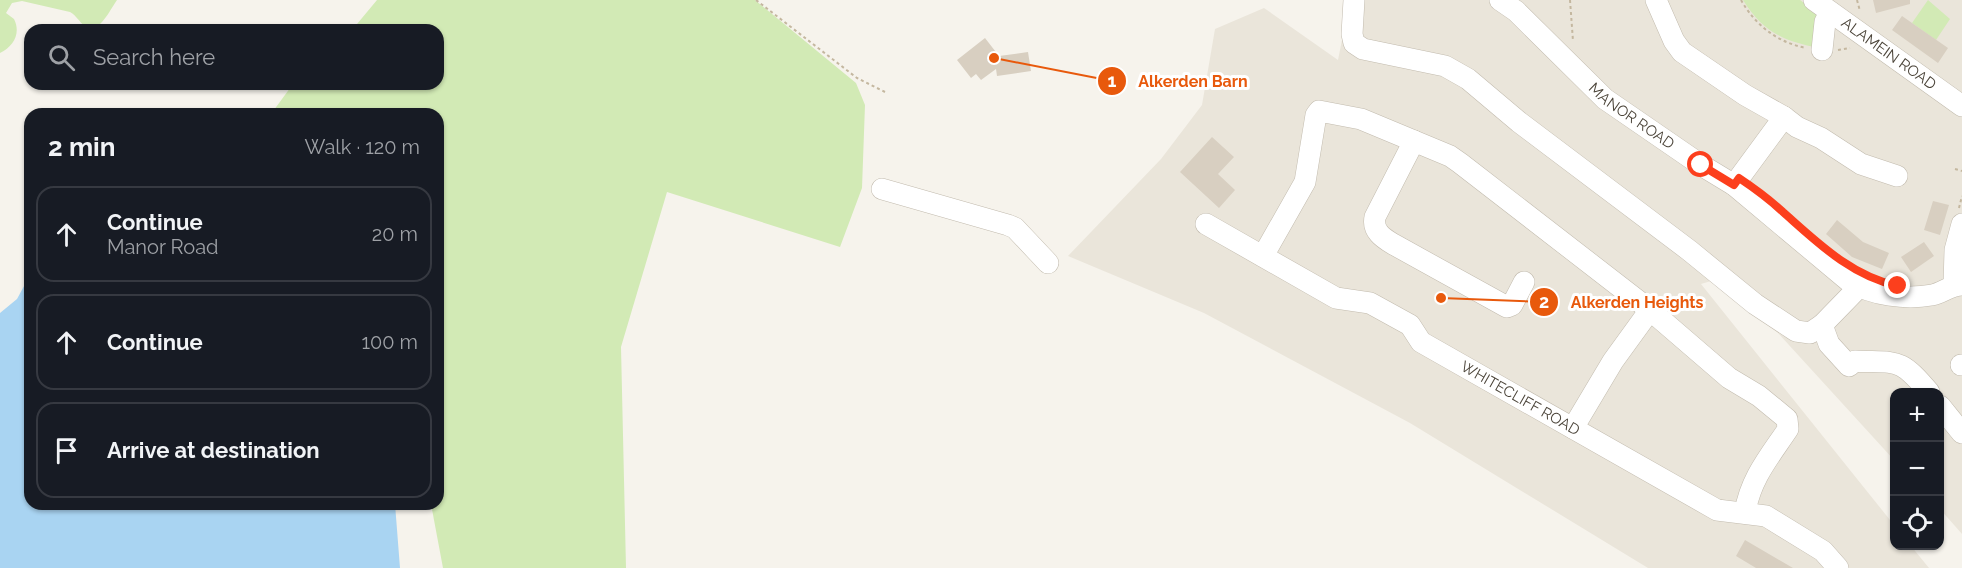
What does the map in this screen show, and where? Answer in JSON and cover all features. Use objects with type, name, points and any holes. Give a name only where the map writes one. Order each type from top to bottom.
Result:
[{"type":"street","points":[[1354,0],[1353,43],[1363,49],[1445,66],[1468,79],[1755,304],[1796,331],[1810,333],[1822,325],[1859,287]]},
{"type":"street","points":[[1656,0],[1674,41],[1682,52],[1745,95],[1797,127],[1818,136],[1861,164],[1870,169],[1897,176]]},
{"type":"street","name":"MANOR ROAD","points":[[1505,1],[1548,40],[1605,99],[1734,185],[1834,270],[1859,287],[1913,297],[1935,294],[1958,285]]},
{"type":"street","points":[[1822,50],[1826,5]]},
{"type":"street","name":"ALAMEIN ROAD","points":[[1826,5],[1962,106]]},
{"type":"street","points":[[1263,256],[1305,182],[1318,111],[1361,119],[1460,163],[1650,310],[1729,378],[1759,396],[1788,422],[1788,429],[1752,485],[1747,496],[1745,513]]},
{"type":"street","points":[[1734,185],[1784,117]]},
{"type":"street","points":[[1414,141],[1375,217],[1374,225],[1378,233],[1393,244],[1507,307],[1512,305],[1524,282]]},
{"type":"street","points":[[882,189],[1015,228],[1048,264]]},
{"type":"street","points":[[1958,285],[1955,250],[1959,220]]},
{"type":"street","name":"WHITECLIFF ROAD","points":[[1206,224],[1336,298],[1370,303],[1410,325],[1420,342],[1717,510],[1766,516],[1823,551],[1834,567]]},
{"type":"street","points":[[1573,428],[1613,361],[1650,310]]},
{"type":"street","points":[[1822,325],[1829,344],[1849,366],[1855,361],[1900,364],[1912,373],[1925,388]]},
{"type":"street","points":[[1944,411],[1962,433]]},
{"type":"path","points":[[756,0],[857,78],[885,92]]},
{"type":"path","points":[[1741,0],[1756,21],[1770,34],[1790,44],[1822,50],[1855,47]]},
{"type":"path","points":[[1955,169],[1962,171]]},
{"type":"path","points":[[1959,220],[1962,196]]},
{"type":"shaded area","points":[[1350,0],[1962,0],[1962,534],[1944,514],[1944,388],[1890,388],[1890,456],[1778,333],[1711,281],[1701,284],[1890,520],[1890,550],[1914,550],[1929,568],[1648,568],[1410,423],[1204,313],[1068,256],[1161,159],[1202,105],[1215,29],[1264,8],[1338,60]]},
{"type":"green space","points":[[0,0],[117,0],[100,24],[83,24],[70,12],[22,1],[12,3],[6,13],[14,19],[16,24],[15,39],[0,53]]},
{"type":"green space","points":[[377,0],[755,0],[856,83],[865,105],[862,188],[840,247],[667,192],[621,347],[626,568],[443,568],[432,510],[444,510],[444,108],[275,108],[289,90],[444,90],[444,24],[357,24]]},
{"type":"green space","points":[[1743,0],[1800,0],[1819,14],[1819,48],[1795,42],[1775,33],[1758,20]]},
{"type":"green space","points":[[1928,0],[1950,19],[1936,40],[1912,23]]},
{"type":"water","points":[[24,286],[24,510],[395,510],[400,568],[0,568],[0,313],[17,299]]},
{"type":"building","points":[[1873,0],[1910,0],[1910,4],[1876,13]]},
{"type":"building","points":[[1902,16],[1948,48],[1938,63],[1892,30]]},
{"type":"building","points":[[985,38],[999,56],[1028,52],[1031,71],[997,76],[996,69],[981,80],[976,74],[971,78],[957,60]]},
{"type":"building","points":[[1212,137],[1234,157],[1218,174],[1235,190],[1219,208],[1180,172]]},
{"type":"building","points":[[1933,201],[1949,205],[1940,235],[1924,230]]},
{"type":"building","points":[[1837,220],[1863,242],[1889,253],[1882,269],[1852,257],[1826,234]]},
{"type":"building","points":[[1924,242],[1934,256],[1911,272],[1901,257]]},
{"type":"building","points":[[1745,540],[1793,568],[1756,568],[1736,556]]},
{"type":"place","name":"Alkerden Barn","points":[[994,58]]},
{"type":"place","name":"Alkerden Heights","points":[[1441,298]]},
{"type":"route","points":[[1701,165],[1734,185],[1739,178],[1784,212],[1844,264],[1870,277],[1898,286]]}]
